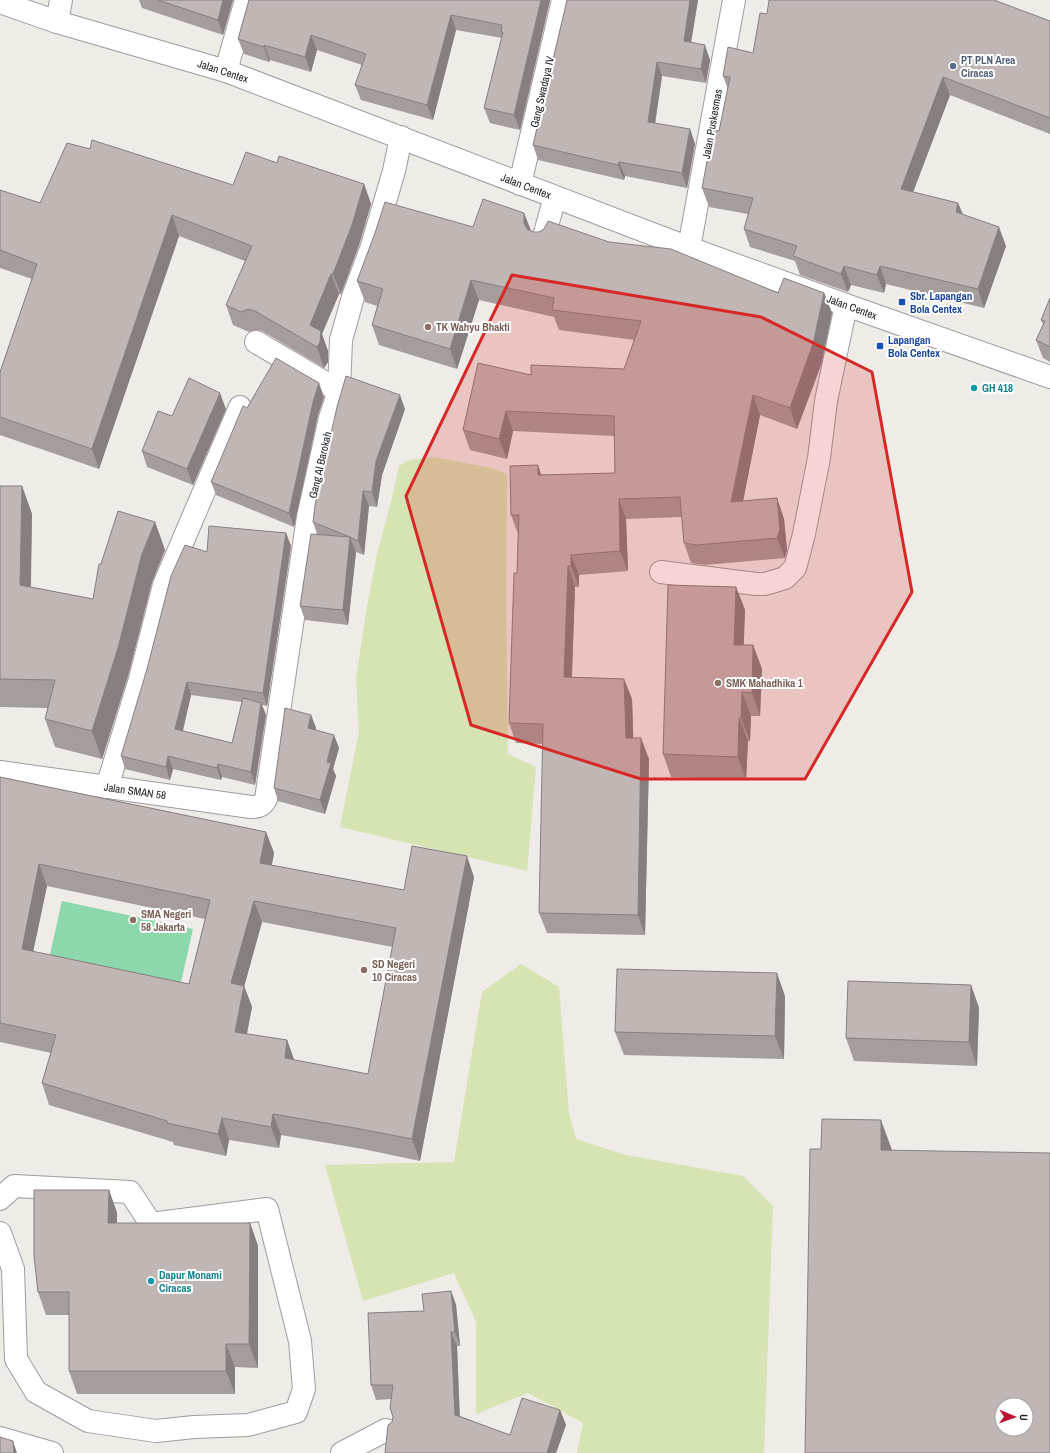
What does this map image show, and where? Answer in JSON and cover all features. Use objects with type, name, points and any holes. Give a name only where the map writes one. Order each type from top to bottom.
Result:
[{"type":"street","points":[[57,22],[61,0]]},
{"type":"street","points":[[226,71],[246,0]]},
{"type":"street","name":"Gang Swadaya IV","points":[[520,184],[563,0]]},
{"type":"street","name":"Jalan Puskesmas","points":[[690,248],[734,0]]},
{"type":"street","name":"Jalan Centex","points":[[0,2],[57,22],[226,71],[690,248],[1050,377]]},
{"type":"street","name":"Gang Al Barokah","points":[[266,799],[308,517],[330,418],[339,391],[340,340],[353,297],[371,249],[390,185],[401,137]]},
{"type":"street","points":[[543,240],[555,197]]},
{"type":"street","points":[[661,572],[765,584],[786,578],[795,568],[804,534],[819,458],[826,401],[846,305]]},
{"type":"street","points":[[256,342],[339,391]]},
{"type":"street","points":[[107,787],[140,679],[164,585],[240,407]]},
{"type":"street","name":"Jalan SMAN 58","points":[[0,772],[251,807],[258,807],[263,804],[266,799]]},
{"type":"street","points":[[0,1199],[14,1186],[130,1192],[151,1224],[267,1209],[300,1341],[304,1388],[296,1412],[248,1425],[194,1427],[156,1431],[88,1421],[36,1392],[16,1358],[13,1269],[0,1233]]},
{"type":"street","points":[[342,1453],[386,1430]]},
{"type":"street","points":[[0,1438],[52,1453]]},
{"type":"highlighted area","points":[[512,275],[761,317],[872,372],[912,592],[805,779],[641,779],[471,725],[406,496]]},
{"type":"green space","points":[[434,457],[491,468],[507,474],[506,606],[508,754],[536,767],[527,871],[340,827],[359,732],[356,678],[367,607],[377,554],[399,466],[409,460]]},
{"type":"green space","points":[[62,901],[193,929],[179,991],[48,963]]},
{"type":"green space","points":[[521,964],[559,987],[569,1113],[576,1139],[626,1155],[743,1176],[773,1206],[764,1453],[577,1453],[583,1423],[528,1393],[476,1414],[476,1322],[454,1273],[363,1301],[325,1165],[454,1162],[482,992]]},
{"type":"building","points":[[158,0],[223,0],[218,20]]},
{"type":"building","points":[[249,0],[541,0],[514,115],[484,108],[503,32],[501,32],[502,25],[451,15],[427,105],[355,85],[366,54],[311,35],[305,57],[238,39]]},
{"type":"building","points":[[567,0],[690,0],[684,41],[705,45],[701,69],[657,62],[648,122],[690,129],[682,173],[619,162],[618,165],[533,145]]},
{"type":"building","points":[[769,0],[994,0],[1050,21],[1050,118],[943,77],[901,189],[958,203],[956,212],[999,227],[978,289],[880,266],[877,275],[844,266],[841,274],[793,256],[797,246],[744,229],[753,198],[702,188],[713,130],[719,131],[730,77],[723,76],[728,47],[753,53],[760,13],[767,14]]},
{"type":"building","points":[[92,140],[233,185],[246,152],[277,163],[279,156],[364,184],[352,225],[333,274],[331,274],[310,325],[321,331],[320,342],[317,347],[255,311],[248,309],[241,312],[226,305],[252,246],[172,215],[92,449],[0,417],[0,372],[37,264],[0,250],[0,190],[40,203],[67,143],[90,149]]},
{"type":"building","points":[[483,199],[524,213],[524,223],[527,229],[533,232],[539,232],[544,229],[548,221],[609,242],[671,249],[778,293],[784,278],[824,293],[813,344],[790,408],[753,395],[731,502],[777,498],[780,529],[777,538],[697,545],[684,543],[680,497],[619,499],[620,551],[571,555],[571,566],[568,566],[564,677],[624,679],[626,738],[641,738],[638,915],[539,913],[543,724],[509,723],[514,573],[517,573],[519,515],[511,515],[510,466],[538,465],[538,475],[615,473],[614,416],[506,411],[499,439],[463,430],[478,363],[531,375],[531,365],[624,369],[641,321],[552,310],[554,298],[471,280],[450,349],[372,325],[383,289],[357,281],[385,202],[473,227]]},
{"type":"building","points":[[1050,298],[1050,347],[1036,340],[1045,321],[1041,320]]},
{"type":"building","points":[[276,358],[319,383],[313,402],[289,513],[211,482],[243,406],[247,408]]},
{"type":"building","points":[[346,376],[400,395],[376,461],[372,492],[363,491],[358,541],[313,522],[315,505],[337,407]]},
{"type":"building","points":[[189,378],[220,393],[187,469],[142,451],[158,411],[172,416]]},
{"type":"building","points":[[0,486],[22,486],[20,585],[93,599],[99,564],[101,564],[118,511],[155,522],[142,554],[118,648],[92,731],[45,719],[55,680],[0,679]]},
{"type":"building","points":[[209,526],[286,533],[263,693],[187,682],[175,729],[232,743],[243,698],[261,703],[251,772],[218,764],[217,768],[168,756],[166,767],[121,756],[147,669],[171,576],[185,545],[207,552]]},
{"type":"building","points":[[311,534],[350,537],[343,610],[300,606]]},
{"type":"building","points":[[668,585],[736,587],[734,645],[753,645],[752,693],[742,692],[741,718],[739,718],[738,757],[663,754]]},
{"type":"building","points":[[285,708],[311,715],[308,728],[334,735],[327,762],[331,763],[320,800],[274,788]]},
{"type":"building","name":"SMA Negeri 58 Jakarta","points":[[0,777],[266,832],[260,863],[404,890],[412,846],[467,856],[412,1139],[273,1114],[271,1127],[222,1118],[218,1134],[167,1123],[167,1121],[42,1083],[56,1035],[0,1023]],"holes":[[[39,864],[210,900],[189,984],[22,949]],[[254,901],[396,928],[368,1074],[285,1058],[287,1040],[235,1032],[244,986],[231,983]]]},
{"type":"building","points":[[617,969],[777,973],[775,1036],[615,1032]]},
{"type":"building","points":[[848,981],[971,985],[969,1042],[846,1038]]},
{"type":"building","points":[[822,1119],[881,1120],[881,1150],[1050,1153],[1050,1453],[805,1453],[810,1149],[821,1149]]},
{"type":"building","name":"Dapur Monami Ciracas","points":[[34,1190],[109,1190],[108,1223],[250,1223],[249,1344],[226,1344],[226,1371],[69,1371],[69,1292],[38,1292],[34,1256]]},
{"type":"building","points":[[451,1291],[455,1332],[451,1332],[455,1415],[510,1435],[522,1398],[560,1410],[547,1453],[385,1453],[388,1425],[392,1422],[393,1417],[390,1408],[393,1385],[371,1385],[368,1313],[424,1311],[422,1294]]},
{"type":"building","points":[[0,1437],[13,1441],[14,1453],[0,1453]]},
{"type":"place","name":"PT PLN Area Ciracas","points":[[953,66]]},
{"type":"place","name":"Sbr. Lapangan Bola Centex","points":[[902,302]]},
{"type":"place","name":"TK Wahyu Bhakti","points":[[428,327]]},
{"type":"place","name":"Lapangan Bola Centex","points":[[880,346]]},
{"type":"place","name":"GH 418","points":[[974,388]]},
{"type":"place","name":"SMK Mahadhika 1","points":[[718,683]]},
{"type":"place","name":"SMA Negeri 58 Jakarta","points":[[133,920]]},
{"type":"place","name":"SD Negeri 10 Ciracas","points":[[364,970]]},
{"type":"place","name":"Dapur Monami Ciracas","points":[[151,1281]]}]
